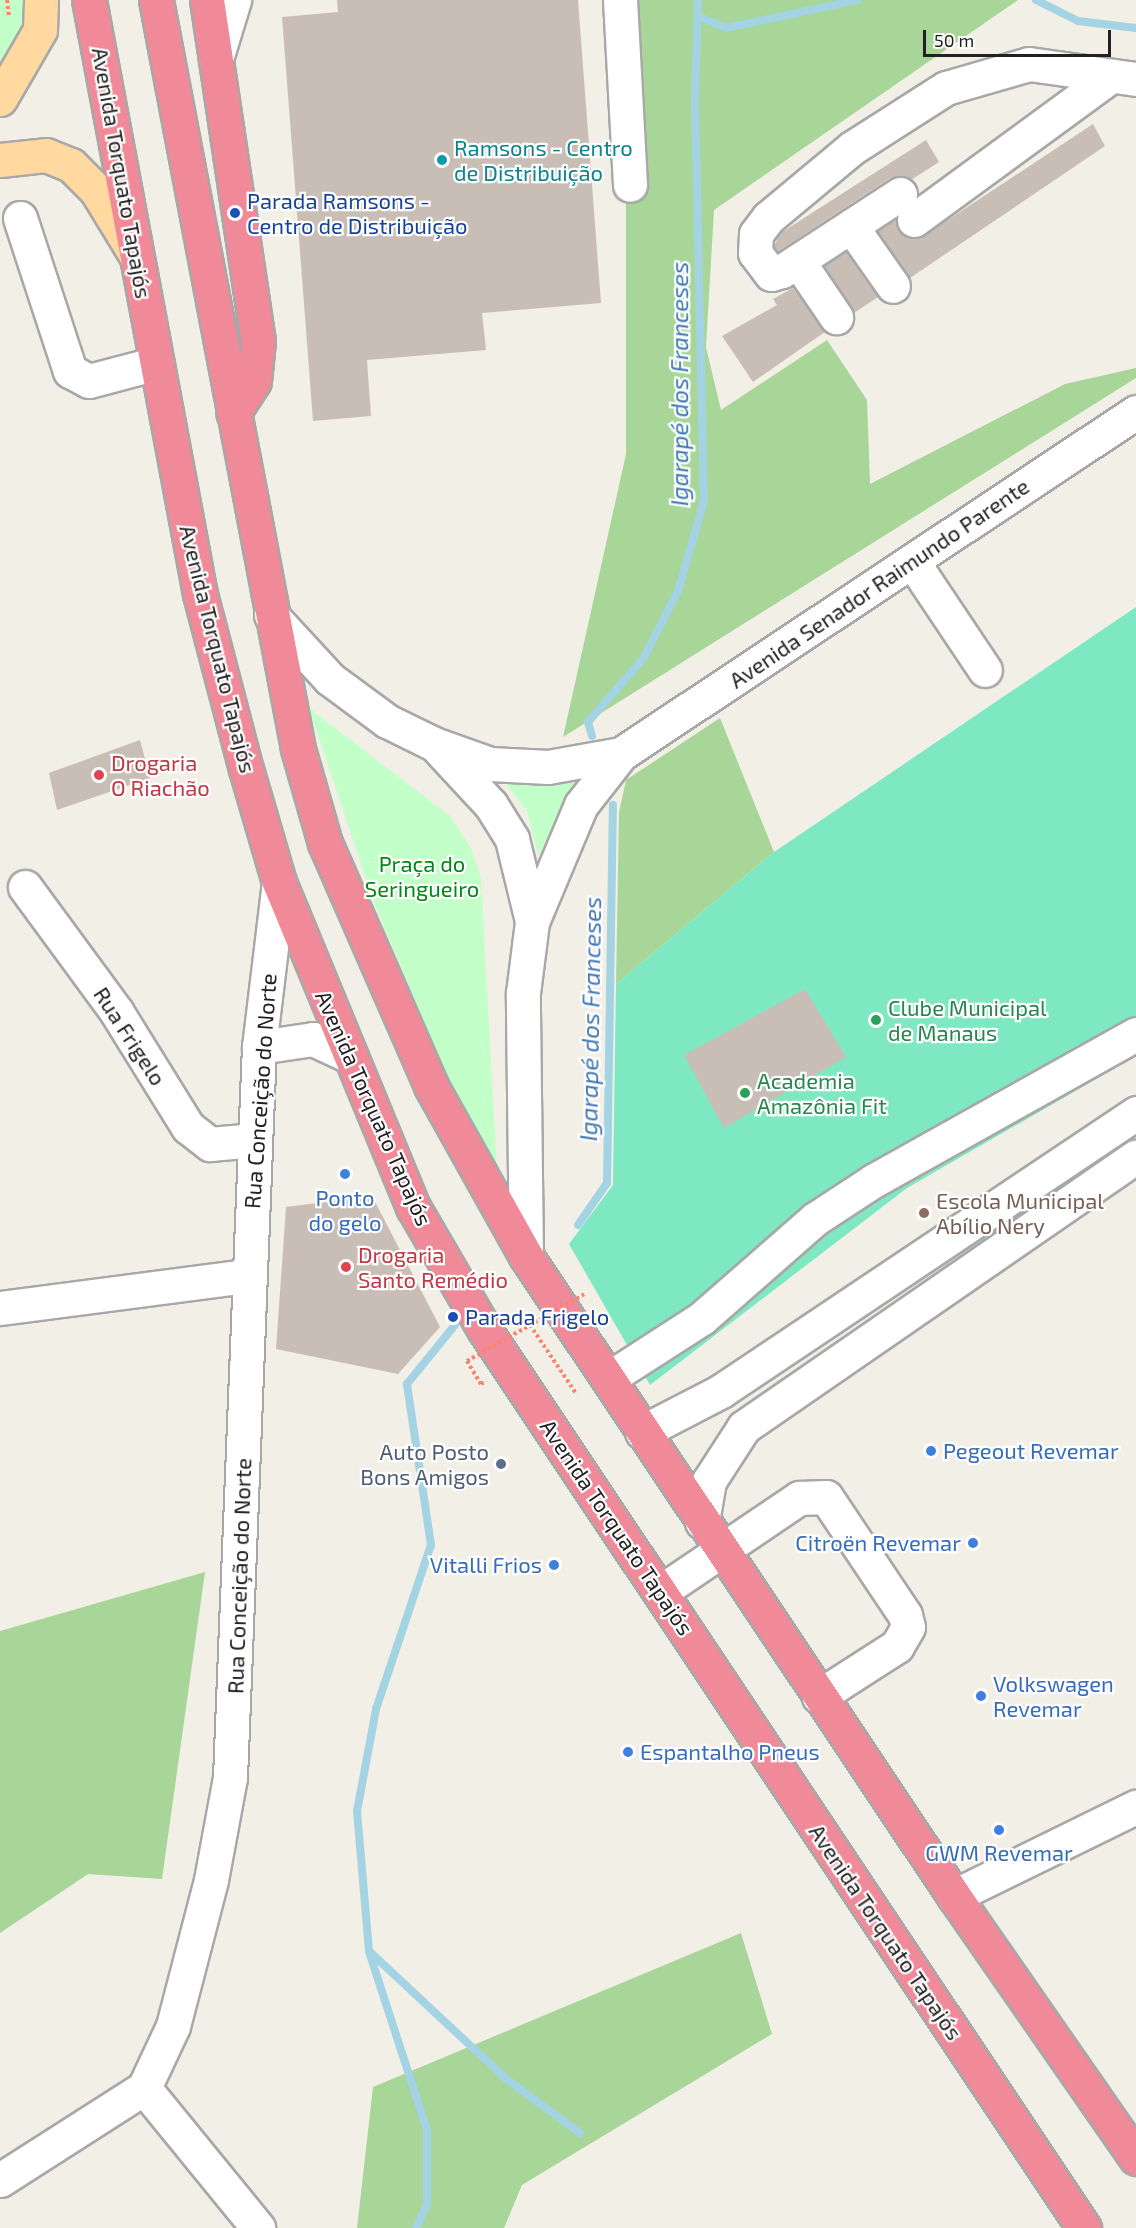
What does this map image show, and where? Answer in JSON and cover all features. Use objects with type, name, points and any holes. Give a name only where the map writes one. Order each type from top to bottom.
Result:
[{"type":"highway","name":"Avenida Torquato Tapajós","points":[[90,0],[135,254],[200,594],[279,882],[347,1055],[419,1217],[484,1329],[1084,2228]]},
{"type":"highway","points":[[156,0],[298,750],[325,843],[431,1086],[526,1256],[609,1378],[720,1550],[954,1896],[1136,2158]]},
{"type":"highway","points":[[207,0],[258,341],[254,381],[233,413]]},
{"type":"main road","points":[[0,99],[40,30],[41,0]]},
{"type":"main road","points":[[0,160],[46,155],[71,165],[96,190],[135,254]]},
{"type":"street","points":[[216,60],[234,0]]},
{"type":"street","points":[[620,0],[630,185]]},
{"type":"street","points":[[1029,64],[1124,77],[907,207],[851,226],[798,261],[771,274],[763,267],[755,253],[756,234],[768,218],[852,148],[946,88],[1029,64]]},
{"type":"street","points":[[20,218],[70,371],[89,381],[157,363]]},
{"type":"street","points":[[851,226],[893,285]]},
{"type":"street","points":[[798,261],[836,317]]},
{"type":"street","name":"Avenida Senador Raimundo Parente","points":[[526,1256],[523,993],[532,922],[581,805],[621,754],[1136,412]]},
{"type":"street","points":[[912,561],[986,670]]},
{"type":"street","name":"Avenida Senador Raimundo Parente","points":[[271,615],[330,680],[387,721],[434,744],[490,764],[548,767],[621,754]]},
{"type":"street","points":[[434,744],[491,805],[512,839],[532,922]]},
{"type":"street","name":"Rua Conceição do Norte","points":[[144,2088],[172,2026],[211,1880],[230,1777],[242,1569],[248,1276],[259,1047],[279,882]]},
{"type":"street","name":"Rua Frigelo","points":[[26,887],[116,1011],[188,1127],[210,1144],[255,1140]]},
{"type":"street","points":[[609,1378],[702,1318],[815,1219],[873,1181],[1136,1034]]},
{"type":"street","points":[[259,1047],[313,1039],[347,1055]]},
{"type":"street","points":[[642,1432],[721,1391],[1133,1120]]},
{"type":"street","points":[[702,1522],[709,1482],[744,1427],[1136,1157]]},
{"type":"street","points":[[0,1308],[248,1276]]},
{"type":"street","points":[[881,1284],[904,1315]]},
{"type":"street","points":[[660,1592],[799,1498],[826,1497],[835,1504],[908,1627],[897,1646],[819,1696]]},
{"type":"street","points":[[954,1896],[1136,1807]]},
{"type":"street","points":[[0,2180],[144,2088],[258,2228]]},
{"type":"path","points":[[481,1384],[466,1361],[586,1293]]},
{"type":"path","points":[[531,1324],[577,1395]]},
{"type":"green space","points":[[0,0],[27,0],[14,59],[0,64]]},
{"type":"green space","points":[[626,0],[1018,0],[714,210],[706,347],[721,410],[827,340],[867,400],[870,484],[1065,384],[1136,368],[1136,378],[563,737],[626,454]]},
{"type":"green space","name":"Clube Municipal de Manaus","points":[[1136,607],[1136,1056],[907,1188],[650,1385],[569,1244],[613,1185],[616,984],[774,852]]},
{"type":"green space","name":"Praça do Seringueiro","points":[[309,708],[450,816],[471,848],[481,878],[497,1172],[442,1066],[373,900]]},
{"type":"green space","points":[[720,718],[774,852],[616,984],[619,812],[626,780]]},
{"type":"green space","name":"Praça do Seringueiro","points":[[591,771],[561,811],[538,856],[527,811],[504,781]]},
{"type":"green space","points":[[205,1572],[162,1879],[88,1874],[0,1933],[0,1631]]},
{"type":"green space","points":[[741,1933],[772,2034],[522,2185],[504,2228],[357,2228],[373,2087]]},
{"type":"building","name":"Ramsons - Centro de Distribuição","points":[[337,0],[578,0],[601,303],[482,313],[486,350],[367,360],[371,416],[313,421],[282,17],[338,12]]},
{"type":"building","points":[[1093,124],[1105,146],[910,278],[877,231],[896,219],[906,237],[925,235]]},
{"type":"building","points":[[926,140],[939,162],[911,180],[890,178],[777,252],[774,247],[779,234]]},
{"type":"building","points":[[846,252],[878,297],[854,313],[824,266]]},
{"type":"building","points":[[793,288],[825,332],[753,382],[722,336],[777,305],[773,299]]},
{"type":"building","name":"Drogaria O Riachão","points":[[140,740],[150,778],[57,810],[49,773]]},
{"type":"building","name":"Academia Amazônia Fit","points":[[805,989],[846,1057],[724,1128],[684,1055]]},
{"type":"building","name":"Drogaria Santo Remédio","points":[[372,1196],[440,1327],[398,1374],[276,1349],[286,1207]]},
{"type":"waterway","name":"Igarapé dos Franceses","points":[[592,736],[588,722],[643,659],[678,591],[704,501],[695,100],[698,0]]},
{"type":"waterway","points":[[697,16],[726,28],[858,0]]},
{"type":"waterway","points":[[1036,0],[1078,21],[1136,28]]},
{"type":"waterway","name":"Igarapé dos Franceses","points":[[578,1225],[607,1183],[613,805]]},
{"type":"waterway","name":"Igarapé dos Franceses","points":[[416,2228],[427,2204],[427,2130],[369,1951],[357,1811],[376,1709],[431,1545],[407,1384],[455,1325]]},
{"type":"waterway","points":[[370,1952],[505,2078],[580,2133]]},
{"type":"place","name":"Ramsons - Centro de Distribuição","points":[[442,160]]},
{"type":"place","name":"Parada Ramsons - Centro de Distribuição","points":[[235,213]]},
{"type":"place","name":"Drogaria O Riachão","points":[[99,775]]},
{"type":"place","name":"Clube Municipal de Manaus","points":[[876,1020]]},
{"type":"place","name":"Academia Amazônia Fit","points":[[745,1093]]},
{"type":"place","name":"Ponto do gelo","points":[[345,1174]]},
{"type":"place","name":"Escola Municipal Abílio Nery","points":[[924,1213]]},
{"type":"place","name":"Drogaria Santo Remédio","points":[[346,1267]]},
{"type":"place","name":"Parada Frigelo","points":[[453,1317]]},
{"type":"place","name":"Pegeout Revemar","points":[[931,1451]]},
{"type":"place","name":"Auto Posto Bons Amigos","points":[[501,1464]]},
{"type":"place","name":"Citroën Revemar","points":[[973,1543]]},
{"type":"place","name":"Vitalli Frios","points":[[554,1565]]},
{"type":"place","name":"Volkswagen Revemar","points":[[981,1696]]},
{"type":"place","name":"Espantalho Pneus","points":[[628,1752]]},
{"type":"place","name":"GWM Revemar","points":[[999,1830]]}]
